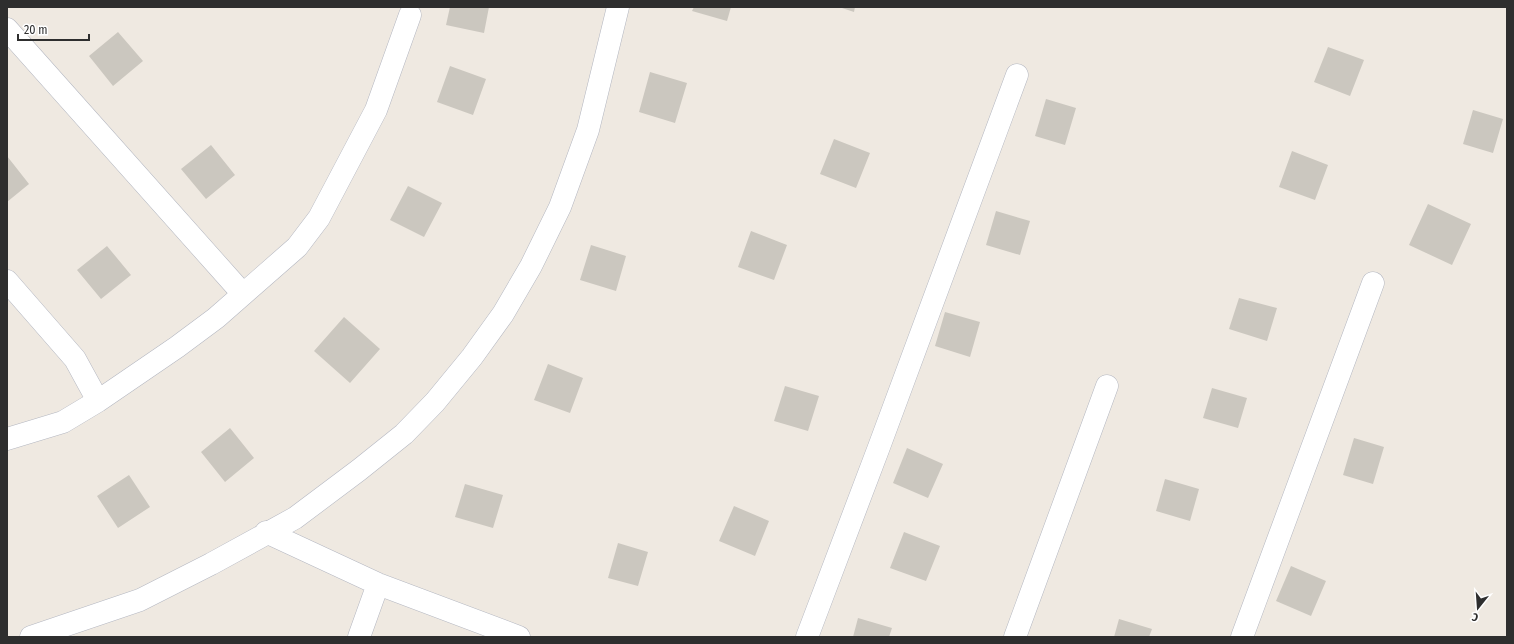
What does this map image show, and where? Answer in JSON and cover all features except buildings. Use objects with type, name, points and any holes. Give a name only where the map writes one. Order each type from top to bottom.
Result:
[{"type":"street","points":[[31,637],[140,600],[211,564],[266,532],[295,518],[360,470],[404,434],[435,402],[472,357],[503,314],[531,266],[560,207],[588,130],[618,7]]},
{"type":"street","points":[[7,439],[63,422],[98,401],[216,318],[297,247],[319,218],[376,110],[410,14]]},
{"type":"street","points":[[7,29],[243,294]]},
{"type":"street","points":[[807,637],[1017,75]]},
{"type":"street","points":[[7,281],[75,359],[98,401]]},
{"type":"street","points":[[1242,637],[1373,283]]},
{"type":"street","points":[[1016,637],[1107,386]]},
{"type":"street","points":[[266,532],[378,584],[519,637]]},
{"type":"street","points":[[359,637],[378,584]]}]
